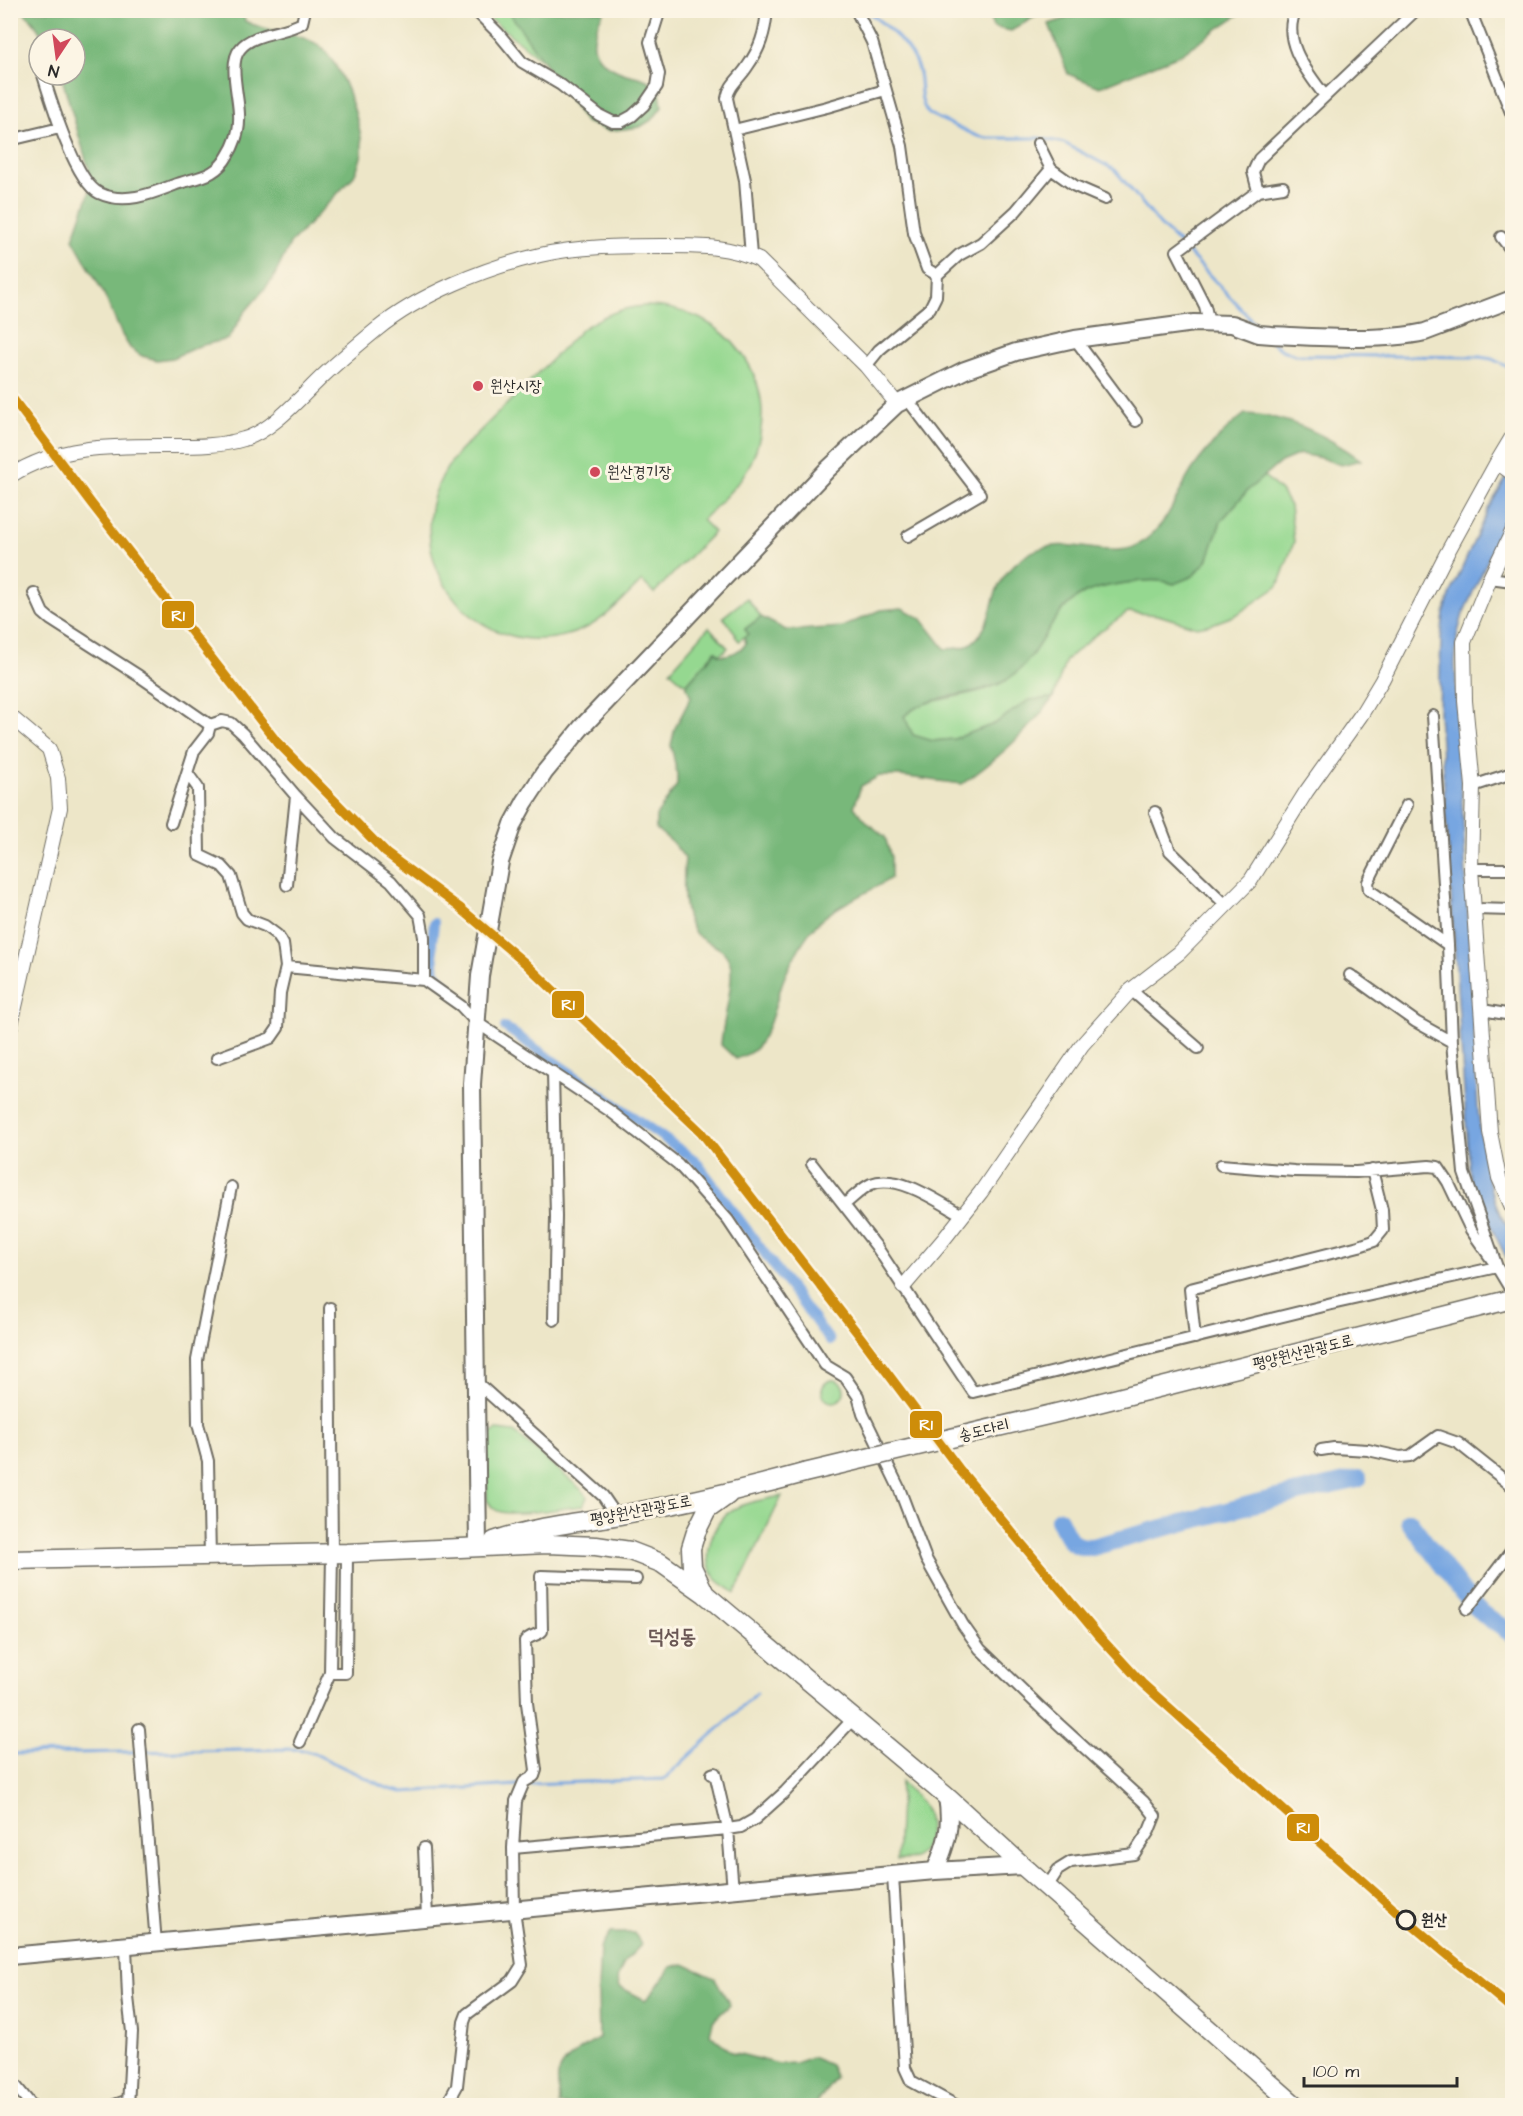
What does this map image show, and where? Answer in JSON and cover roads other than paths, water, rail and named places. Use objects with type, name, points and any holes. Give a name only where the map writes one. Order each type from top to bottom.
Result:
[{"type":"highway","name":"평양원산관광도로","points":[[1094,1404],[1512,1299]]},
{"type":"highway","name":"송도다리","points":[[804,1473],[1094,1404]]},
{"type":"highway","name":"평양원산관광도로","points":[[478,1547],[522,1531],[731,1492],[804,1473]]},
{"type":"highway","points":[[705,1594],[693,1567],[691,1548],[707,1510],[731,1492]]},
{"type":"highway","points":[[10,1560],[340,1554],[548,1544],[596,1546],[630,1551],[661,1563],[705,1594],[947,1797],[1296,2106]]},
{"type":"main road","points":[[478,1547],[474,1380],[472,1084],[476,1022],[480,976],[500,862],[525,801],[544,773],[589,720],[827,470],[902,401],[965,370],[1006,355],[1075,339],[1194,323],[1232,324],[1265,334],[1410,336],[1512,299]]},
{"type":"main road","points":[[935,1871],[947,1842],[950,1816],[947,1797]]},
{"type":"main road","points":[[10,1956],[935,1871],[1023,1866]]},
{"type":"street","points":[[47,87],[69,149],[95,191],[120,198],[143,195],[211,174],[229,155],[240,119],[235,65],[237,53],[247,43],[302,23],[305,10]]},
{"type":"street","points":[[475,10],[522,62],[561,85],[606,120],[621,122],[645,105],[657,86],[659,74],[650,42],[660,10]]},
{"type":"street","points":[[751,256],[745,180],[727,98],[728,90],[746,69],[763,40],[767,10]]},
{"type":"street","points":[[855,10],[872,42],[902,147],[914,233],[927,269],[937,275]]},
{"type":"street","points":[[1296,10],[1291,19],[1291,34],[1295,49],[1324,96]]},
{"type":"street","points":[[1258,191],[1253,172],[1259,159],[1416,10]]},
{"type":"street","points":[[1470,10],[1512,115]]},
{"type":"street","points":[[734,129],[827,107],[885,90]]},
{"type":"street","points":[[10,140],[60,128]]},
{"type":"street","points":[[1038,143],[1051,169],[1075,186],[1105,200]]},
{"type":"street","points":[[866,366],[879,350],[930,308],[936,296],[937,275],[959,255],[981,243],[1016,211],[1051,169]]},
{"type":"street","points":[[1209,323],[1205,306],[1177,251],[1258,191],[1282,187]]},
{"type":"street","points":[[1501,237],[1512,251]]},
{"type":"street","points":[[10,476],[32,464],[69,451],[113,446],[211,445],[246,439],[266,429],[336,364],[402,312],[433,294],[488,272],[540,255],[613,246],[704,246],[729,249],[751,256],[774,273],[902,401],[980,494],[908,536]]},
{"type":"street","points":[[1075,339],[1136,421]]},
{"type":"street","points":[[903,1287],[963,1215],[1082,1045],[1131,990],[1179,953],[1251,880],[1306,792],[1361,715],[1382,680],[1504,467],[1512,437]]},
{"type":"street","points":[[1512,532],[1464,642],[1465,701],[1473,786],[1471,868],[1490,1132],[1499,1178],[1512,1207]]},
{"type":"street","points":[[1490,578],[1512,581]]},
{"type":"street","points":[[34,593],[39,607],[50,619],[210,725]]},
{"type":"street","points":[[10,716],[49,749],[58,778],[60,808],[10,1029]]},
{"type":"street","points":[[1433,716],[1452,1042],[1464,1173],[1497,1267]]},
{"type":"street","points":[[210,725],[222,721],[231,723],[335,838],[391,881],[420,915],[424,937],[424,980]]},
{"type":"street","points":[[171,823],[194,751],[208,733],[210,725]]},
{"type":"street","points":[[1473,786],[1512,773]]},
{"type":"street","points":[[188,774],[198,788],[199,855],[222,866],[231,876],[242,913],[276,935],[283,944],[286,967],[280,993],[278,1028],[271,1038],[217,1058]]},
{"type":"street","points":[[287,885],[296,796]]},
{"type":"street","points":[[1407,805],[1368,882],[1369,890],[1448,945]]},
{"type":"street","points":[[1155,812],[1170,851],[1226,905]]},
{"type":"street","points":[[1471,868],[1512,869]]},
{"type":"street","points":[[1474,909],[1512,910]]},
{"type":"street","points":[[286,967],[424,980],[461,1006],[476,1022],[610,1112],[678,1164],[728,1220],[825,1365],[845,1377],[858,1396],[863,1414],[899,1488],[926,1559],[963,1625],[980,1649],[1144,1802],[1155,1816],[1149,1831],[1134,1854],[1071,1862],[1058,1870],[1047,1887]]},
{"type":"street","points":[[1350,975],[1416,1022],[1452,1042]]},
{"type":"street","points":[[1131,990],[1198,1048]]},
{"type":"street","points":[[1482,1010],[1512,1015]]},
{"type":"street","points":[[553,1072],[554,1320]]},
{"type":"street","points":[[812,1164],[845,1204],[973,1392],[1497,1267]]},
{"type":"street","points":[[1221,1165],[1294,1171],[1438,1167],[1448,1182],[1471,1230],[1512,1292]]},
{"type":"street","points":[[1195,1338],[1190,1289],[1359,1246],[1374,1240],[1383,1230],[1382,1210],[1372,1170]]},
{"type":"street","points":[[845,1204],[868,1185],[878,1182],[897,1183],[915,1189],[963,1215]]},
{"type":"street","points":[[210,1556],[208,1461],[198,1424],[197,1360],[231,1187]]},
{"type":"street","points":[[330,1308],[346,1673],[330,1673]]},
{"type":"street","points":[[474,1380],[603,1496],[616,1515]]},
{"type":"street","points":[[1321,1450],[1334,1448],[1368,1450],[1400,1457],[1410,1456],[1438,1436],[1458,1443],[1512,1486]]},
{"type":"street","points":[[1467,1609],[1512,1550]]},
{"type":"street","points":[[300,1742],[330,1673],[340,1554]]},
{"type":"street","points":[[446,2106],[457,2086],[464,2022],[467,2014],[512,1981],[522,1965],[514,1910],[513,1848],[516,1801],[523,1786],[534,1776],[536,1770],[527,1703],[525,1641],[528,1637],[542,1631],[541,1575],[636,1579]]},
{"type":"street","points":[[513,1848],[741,1827],[755,1819],[785,1792],[854,1718]]},
{"type":"street","points":[[139,1729],[156,1944]]},
{"type":"street","points":[[712,1774],[715,1773],[728,1829],[733,1891]]},
{"type":"street","points":[[424,1848],[427,1918]]},
{"type":"street","points":[[892,1876],[904,2068],[911,2081],[957,2106]]},
{"type":"street","points":[[112,2106],[128,2103],[132,2032],[126,1947]]},
{"type":"street","points":[[10,2079],[32,2106]]},
{"type":"water","points":[[1512,468],[1512,507],[1463,614],[1457,636],[1455,664],[1478,1110],[1484,1161],[1491,1190],[1500,1214],[1512,1234],[1512,1269],[1470,1182],[1439,713],[1444,613],[1488,509]]},
{"type":"waterway","points":[[866,10],[897,36],[909,51],[918,69],[923,103],[929,114],[977,136],[1040,138],[1064,143],[1115,170],[1161,226],[1180,244]]},
{"type":"waterway","points":[[1185,249],[1258,327]]},
{"type":"waterway","points":[[1271,341],[1282,350],[1295,355],[1480,357],[1492,359],[1512,369]]},
{"type":"waterway","points":[[434,923],[432,943],[435,973],[448,987]]},
{"type":"waterway","points":[[505,1027],[695,1160],[830,1341]]},
{"type":"waterway","points":[[1059,1519],[1070,1540],[1078,1546],[1092,1547],[1264,1501],[1358,1479]]},
{"type":"waterway","points":[[1409,1521],[1464,1594],[1483,1614],[1512,1634]]},
{"type":"waterway","points":[[529,1784],[664,1779],[757,1693]]},
{"type":"waterway","points":[[10,1754],[298,1749],[313,1753],[389,1789],[402,1792],[519,1785]]},
{"type":"place","name":"원산시장","points":[[478,386]]},
{"type":"place","name":"원산경기장","points":[[595,472]]},
{"type":"place","name":"원산","points":[[1406,1920]]},
{"type":"district","name":"덕성동","points":[[672,1637]]}]
